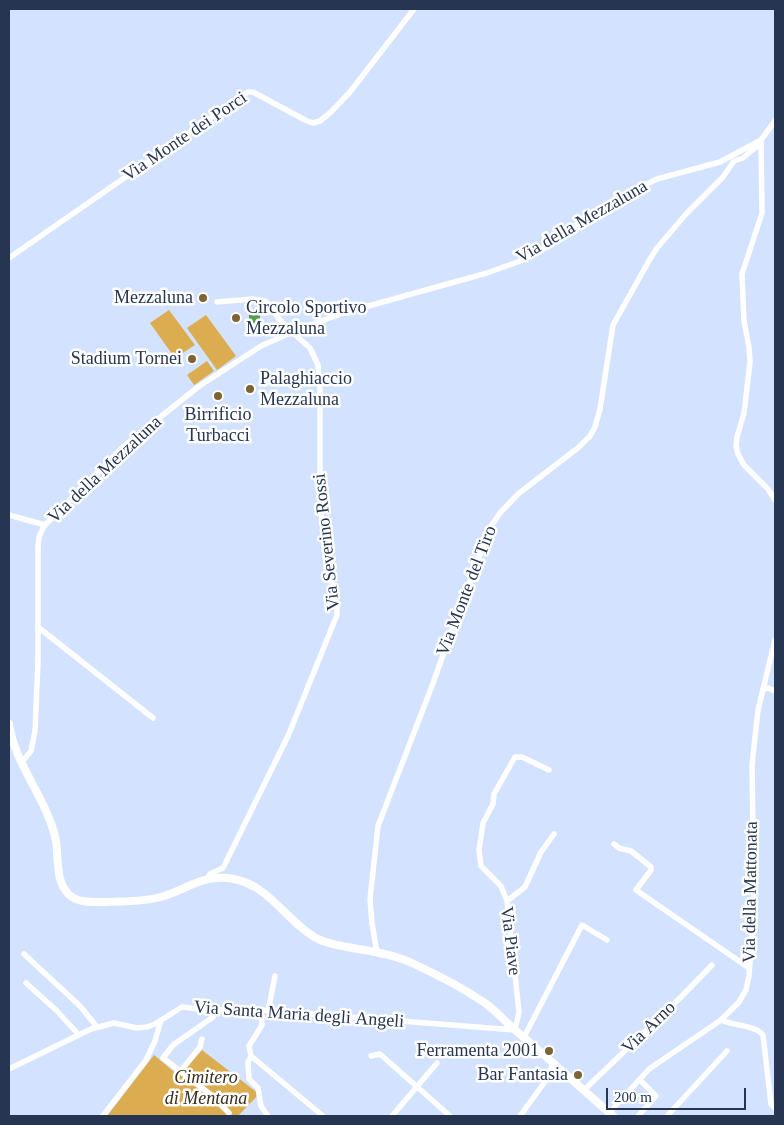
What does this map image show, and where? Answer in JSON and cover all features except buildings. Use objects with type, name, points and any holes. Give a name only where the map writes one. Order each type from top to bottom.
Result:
[{"type":"street","name":"Via Monte dei Porci","points":[[9,258],[248,92],[254,92],[306,121],[316,122],[321,120],[350,92],[414,9]]},
{"type":"street","name":"Via della Mezzaluna","points":[[22,762],[30,753],[33,744],[36,710],[39,537],[45,525],[126,445],[198,387],[255,350],[292,332],[343,312],[487,273],[523,260],[549,246],[596,210],[614,200],[657,179],[704,168],[720,162],[761,140],[775,120]]},
{"type":"street","points":[[761,140],[762,214],[742,272],[744,321],[750,350],[750,364],[744,413],[736,446],[744,465],[768,489],[775,500]]},
{"type":"street","name":"Via Monte del Tiro","points":[[377,953],[370,899],[378,826],[491,526],[500,513],[518,494],[579,447],[590,436],[595,427],[600,409],[610,338],[616,316],[656,248],[686,214],[723,177],[734,161],[747,156],[761,140]]},
{"type":"street","points":[[217,302],[263,300],[270,305],[292,332]]},
{"type":"street","name":"Via Severino Rossi","points":[[207,879],[210,874],[223,868],[291,731],[337,615],[337,606],[324,550],[321,517],[320,390],[318,365],[310,348],[292,332]]},
{"type":"street","points":[[9,515],[45,525]]},
{"type":"street","points":[[38,627],[153,718]]},
{"type":"street","name":"Via della Mattonata","points":[[611,1115],[640,1080],[659,1062],[721,1020],[744,993],[748,983],[754,903],[752,765],[758,710],[775,640]]},
{"type":"street","points":[[763,689],[768,688],[775,691]]},
{"type":"street","points":[[9,724],[22,762],[45,807],[54,833],[58,868],[62,881],[66,891],[74,898],[92,902],[147,900],[169,894],[195,882],[207,879],[229,878],[249,884],[266,894],[317,938],[333,944],[402,958],[449,982],[486,1004],[554,1062],[611,1115]]},
{"type":"street","name":"Via Piave","points":[[515,1030],[519,1012],[506,901],[501,886],[481,866],[480,850],[483,823],[493,804],[494,794],[515,756],[522,757],[549,770]]},
{"type":"street","points":[[506,901],[525,887],[541,852],[554,834]]},
{"type":"street","points":[[614,844],[619,848],[631,851],[651,867],[651,870],[636,890],[749,968]]},
{"type":"street","points":[[524,1037],[582,925],[607,940]]},
{"type":"street","points":[[24,954],[82,1008],[97,1027]]},
{"type":"street","name":"Via Arno","points":[[584,1090],[712,965]]},
{"type":"street","points":[[268,1116],[261,1106],[258,1088],[249,1079],[248,1062],[250,1046],[262,1025],[274,976]]},
{"type":"street","points":[[26,983],[79,1034]]},
{"type":"street","name":"Via Santa Maria degli Angeli","points":[[9,1068],[97,1027],[114,1023],[137,1028],[155,1024],[182,1007],[208,1010],[265,1010],[515,1030]]},
{"type":"street","points":[[208,1010],[213,1017],[173,1045],[163,1058],[210,1094],[229,1113]]},
{"type":"street","points":[[103,1116],[146,1060],[156,1041],[161,1020]]},
{"type":"street","points":[[721,1020],[758,1030],[764,1035],[770,1104],[775,1108]]},
{"type":"street","points":[[180,1072],[200,1047],[202,1039]]},
{"type":"street","points":[[667,1116],[727,1051]]},
{"type":"street","points":[[371,1056],[380,1054],[416,1088],[450,1116]]},
{"type":"street","points":[[250,1056],[323,1116]]},
{"type":"street","points":[[394,1116],[437,1062]]},
{"type":"street","points":[[520,1116],[544,1083],[554,1062]]},
{"type":"street","points":[[638,1116],[656,1096],[640,1080]]},
{"type":"green space","points":[[169,310],[195,345],[175,358],[150,323]]},
{"type":"green space","points":[[206,315],[236,356],[217,370],[187,328]]},
{"type":"green space","points":[[207,361],[214,371],[194,385],[187,375]]},
{"type":"green space","name":"Cimitero di Mentana","points":[[202,1050],[259,1094],[238,1116],[107,1116],[154,1055],[179,1076]]},
{"type":"shaded area","points":[[250,312],[259,312],[260,329],[250,329]]},
{"type":"place","name":"Mezzaluna","points":[[203,298]]},
{"type":"place","name":"Circolo Sportivo Mezzaluna","points":[[236,318]]},
{"type":"place","name":"Stadium Tornei","points":[[192,359]]},
{"type":"place","name":"Palaghiaccio Mezzaluna","points":[[250,389]]},
{"type":"place","name":"Birrificio Turbacci","points":[[218,396]]},
{"type":"place","name":"Ferramenta 2001","points":[[549,1051]]},
{"type":"place","name":"Bar Fantasia","points":[[578,1075]]}]
